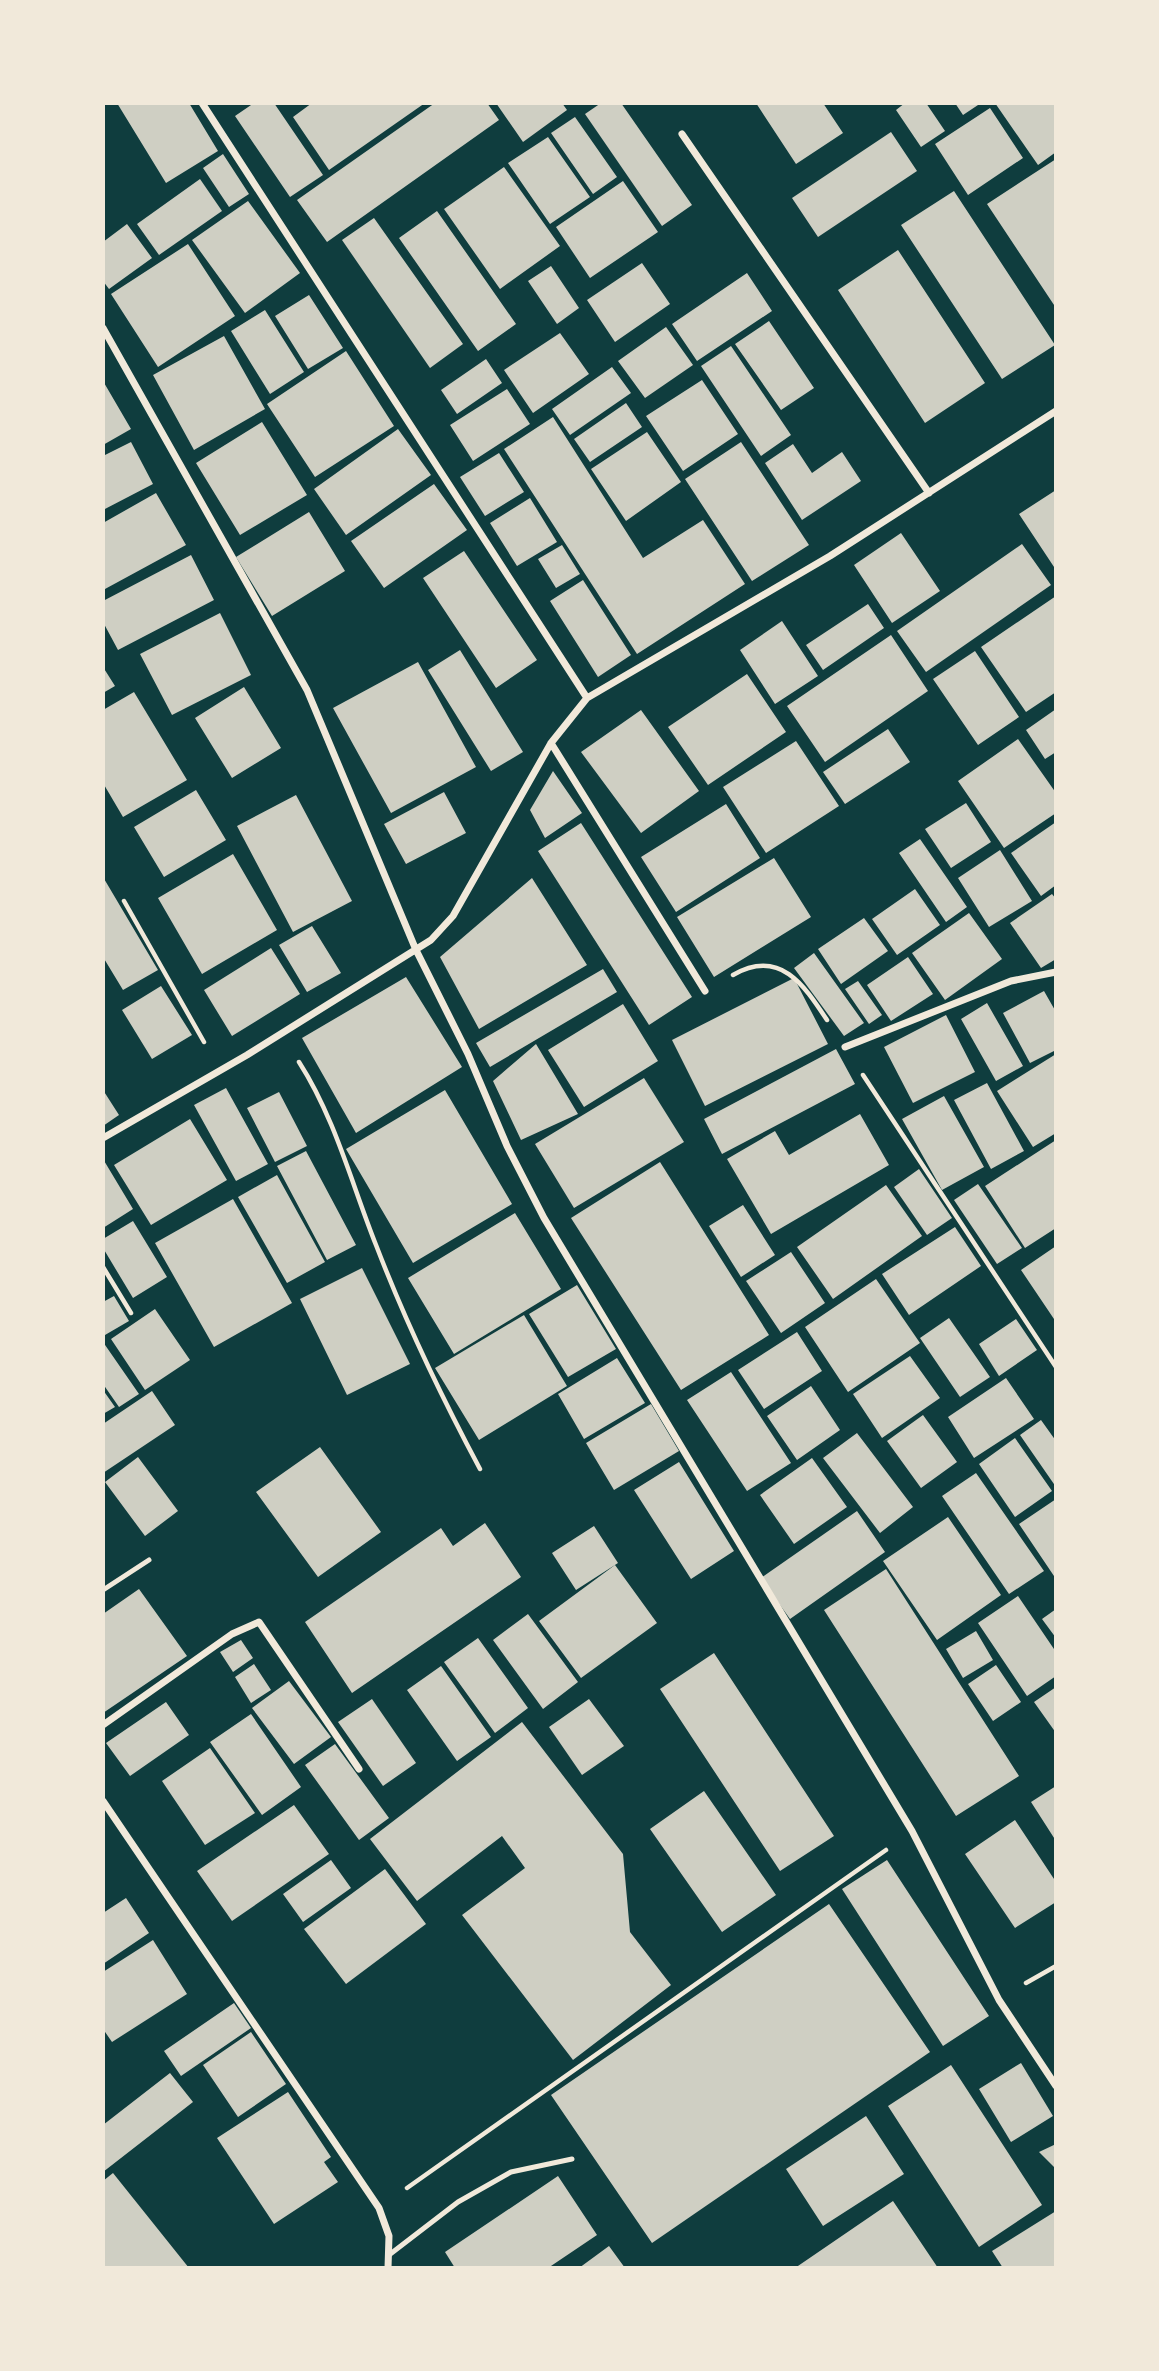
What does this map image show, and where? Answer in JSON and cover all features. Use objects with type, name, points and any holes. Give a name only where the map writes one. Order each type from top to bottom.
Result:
[{"type":"street","points":[[202,103],[587,698]]},
{"type":"street","points":[[682,134],[929,494]]},
{"type":"street","points":[[103,328],[307,690],[415,950],[544,1218],[912,1831],[999,2000],[1056,2085]]},
{"type":"street","points":[[103,1138],[247,1055],[431,940],[453,916],[551,743],[587,698],[830,556],[1056,411]]},
{"type":"street","points":[[551,743],[705,991]]},
{"type":"street","points":[[845,1047],[1012,981],[1056,972]]},
{"type":"street","points":[[103,1725],[232,1634],[259,1622],[359,1769]]},
{"type":"street","points":[[103,1801],[379,2208],[386,2221],[388,2268]]},
{"type":"lane","points":[[103,1590],[149,1560]]},
{"type":"lane","points":[[389,2255],[458,2202],[511,2172],[572,2159]]},
{"type":"path","points":[[124,901],[219,1070]]},
{"type":"path","points":[[705,991],[747,967],[778,967],[802,982],[1056,1367]]},
{"type":"path","points":[[247,1055],[282,1048],[292,1051],[313,1083],[401,1310],[436,1388],[480,1469]]},
{"type":"path","points":[[103,1268],[131,1313]]},
{"type":"path","points":[[379,2208],[912,1831]]},
{"type":"building","points":[[117,103],[189,103],[218,151],[166,183]]},
{"type":"building","points":[[254,103],[274,103],[323,175],[290,197],[235,116]]},
{"type":"building","points":[[312,103],[425,103],[329,170],[293,117]]},
{"type":"building","points":[[435,103],[487,103],[499,120],[327,242],[297,200]]},
{"type":"building","points":[[496,103],[562,103],[567,110],[523,142]]},
{"type":"building","points":[[601,103],[621,103],[692,205],[662,226],[585,114]]},
{"type":"building","points":[[756,103],[823,103],[843,133],[796,164]]},
{"type":"building","points":[[905,103],[926,103],[945,131],[921,147],[896,110]]},
{"type":"building","points":[[955,103],[981,103],[963,115]]},
{"type":"building","points":[[995,103],[1056,103],[1056,152],[1038,165]]},
{"type":"building","points":[[990,108],[1023,158],[968,195],[935,144]]},
{"type":"building","points":[[575,117],[617,177],[593,194],[551,133]]},
{"type":"building","points":[[891,132],[917,171],[818,237],[792,198]]},
{"type":"building","points":[[548,137],[590,197],[550,224],[508,163]]},
{"type":"building","points":[[223,154],[249,194],[229,207],[203,168]]},
{"type":"building","points":[[1056,159],[1056,308],[987,204]]},
{"type":"building","points":[[504,167],[560,246],[500,289],[444,209]]},
{"type":"building","points":[[200,179],[222,211],[159,255],[137,224]]},
{"type":"building","points":[[623,181],[658,232],[590,278],[556,227]]},
{"type":"building","points":[[954,191],[1055,345],[1002,379],[901,225]]},
{"type":"building","points":[[248,201],[300,273],[245,313],[192,240]]},
{"type":"building","points":[[437,211],[516,324],[478,351],[399,238]]},
{"type":"building","points":[[374,218],[463,344],[430,368],[342,240]]},
{"type":"building","points":[[127,224],[152,258],[109,289],[103,281],[103,242]]},
{"type":"building","points":[[188,244],[235,316],[158,367],[111,294]]},
{"type":"building","points":[[898,250],[985,383],[925,423],[838,290]]},
{"type":"building","points":[[642,263],[670,304],[615,342],[587,300]]},
{"type":"building","points":[[551,266],[579,308],[557,324],[528,281]]},
{"type":"building","points":[[747,273],[772,311],[697,361],[672,324]]},
{"type":"building","points":[[309,295],[343,348],[308,369],[275,316]]},
{"type":"building","points":[[265,310],[304,372],[270,394],[231,331]]},
{"type":"building","points":[[769,321],[814,388],[781,410],[735,344]]},
{"type":"building","points":[[666,327],[693,365],[645,398],[618,361]]},
{"type":"building","points":[[560,333],[589,374],[533,413],[504,370]]},
{"type":"building","points":[[224,336],[265,409],[194,450],[153,375]]},
{"type":"building","points":[[731,346],[791,435],[761,456],[701,366]]},
{"type":"building","points":[[346,351],[394,426],[315,477],[267,404]]},
{"type":"building","points":[[486,359],[502,383],[457,414],[441,390]]},
{"type":"building","points":[[612,367],[631,393],[570,435],[552,409]]},
{"type":"building","points":[[702,380],[738,434],[683,471],[646,416]]},
{"type":"building","points":[[103,381],[131,429],[103,445]]},
{"type":"building","points":[[507,389],[530,424],[473,461],[450,425]]},
{"type":"building","points":[[626,403],[642,427],[590,462],[574,439]]},
{"type":"building","points":[[553,417],[643,558],[703,520],[745,584],[637,654],[504,449]]},
{"type":"building","points":[[262,422],[307,495],[240,535],[196,463]]},
{"type":"building","points":[[398,429],[431,475],[346,535],[314,489]]},
{"type":"building","points":[[647,432],[681,482],[626,521],[591,469]]},
{"type":"building","points":[[131,442],[153,484],[103,510],[103,456]]},
{"type":"building","points":[[741,442],[809,545],[752,581],[685,479]]},
{"type":"building","points":[[793,444],[812,473],[842,452],[861,481],[802,520],[765,463]]},
{"type":"building","points":[[499,453],[524,492],[485,516],[460,477]]},
{"type":"building","points":[[434,484],[467,530],[384,588],[351,541]]},
{"type":"building","points":[[1056,490],[1056,570],[1019,514]]},
{"type":"building","points":[[156,493],[186,545],[105,589],[103,523]]},
{"type":"building","points":[[530,498],[557,542],[517,566],[490,523]]},
{"type":"building","points":[[309,512],[345,571],[272,616],[236,557]]},
{"type":"building","points":[[901,533],[940,591],[892,623],[854,565]]},
{"type":"building","points":[[1022,544],[1051,585],[926,672],[897,631]]},
{"type":"building","points":[[562,545],[580,574],[556,588],[538,559]]},
{"type":"building","points":[[464,551],[537,660],[496,688],[423,578]]},
{"type":"building","points":[[191,555],[214,600],[118,650],[103,622],[103,601]]},
{"type":"building","points":[[583,580],[631,655],[598,677],[550,601]]},
{"type":"building","points":[[1056,596],[1056,692],[1026,712],[981,647]]},
{"type":"building","points":[[868,604],[884,628],[823,670],[806,645]]},
{"type":"building","points":[[220,613],[251,675],[172,715],[140,654]]},
{"type":"building","points":[[782,621],[818,676],[775,704],[740,650]]},
{"type":"building","points":[[891,635],[928,691],[825,762],[787,706]]},
{"type":"building","points":[[460,650],[523,752],[491,771],[428,670]]},
{"type":"building","points":[[975,651],[1019,717],[978,745],[933,679]]},
{"type":"building","points":[[418,662],[476,767],[391,813],[333,708]]},
{"type":"building","points":[[103,667],[115,686],[103,693]]},
{"type":"building","points":[[747,674],[786,732],[708,785],[668,727]]},
{"type":"building","points":[[244,687],[281,748],[232,778],[195,718]]},
{"type":"building","points":[[134,692],[187,780],[123,817],[103,783],[103,710]]},
{"type":"building","points":[[1056,709],[1056,752],[1045,759],[1026,730]]},
{"type":"building","points":[[641,710],[699,791],[641,833],[581,752]]},
{"type":"building","points":[[888,729],[910,762],[845,804],[823,772]]},
{"type":"building","points":[[1018,739],[1056,793],[1056,813],[1004,848],[958,781]]},
{"type":"building","points":[[796,741],[839,806],[766,853],[723,787]]},
{"type":"building","points":[[553,771],[582,813],[545,838],[530,810]]},
{"type":"building","points":[[196,790],[226,840],[164,877],[134,827]]},
{"type":"building","points":[[444,792],[466,833],[406,864],[384,824]]},
{"type":"building","points":[[296,795],[352,901],[293,932],[237,826]]},
{"type":"building","points":[[966,803],[991,842],[951,868],[925,829]]},
{"type":"building","points":[[726,804],[760,858],[676,912],[641,857]]},
{"type":"building","points":[[1056,822],[1056,885],[1041,896],[1011,853]]},
{"type":"building","points":[[581,823],[692,997],[649,1025],[538,851]]},
{"type":"building","points":[[920,839],[967,907],[946,922],[899,853]]},
{"type":"building","points":[[1000,850],[1032,901],[989,927],[958,878]]},
{"type":"building","points":[[233,854],[277,930],[202,974],[158,898]]},
{"type":"building","points":[[774,858],[811,917],[714,977],[677,917]]},
{"type":"building","points":[[103,877],[158,970],[123,990],[103,957]]},
{"type":"building","points":[[532,878],[587,965],[479,1029],[440,957]]},
{"type":"building","points":[[915,889],[940,925],[897,955],[872,919]]},
{"type":"building","points":[[1052,894],[1056,899],[1056,959],[1041,968],[1010,923]]},
{"type":"building","points":[[969,913],[1002,959],[945,1000],[912,953]]},
{"type":"building","points":[[864,918],[888,951],[841,984],[818,949]]},
{"type":"building","points":[[312,926],[341,973],[307,992],[279,945]]},
{"type":"building","points":[[271,948],[300,994],[232,1036],[204,990]]},
{"type":"building","points":[[814,953],[864,1023],[844,1036],[794,968]]},
{"type":"building","points":[[908,957],[933,994],[891,1021],[867,985]]},
{"type":"building","points":[[603,969],[617,992],[490,1067],[476,1043]]},
{"type":"building","points":[[406,977],[462,1067],[356,1133],[302,1038]]},
{"type":"building","points":[[794,978],[828,1044],[705,1106],[672,1040]]},
{"type":"building","points":[[858,981],[882,1015],[869,1024],[845,989]]},
{"type":"building","points":[[161,986],[192,1035],[152,1059],[122,1010]]},
{"type":"building","points":[[1044,991],[1056,1012],[1056,1050],[1030,1063],[1003,1013]]},
{"type":"building","points":[[987,1003],[1023,1066],[996,1081],[961,1019]]},
{"type":"building","points":[[623,1004],[658,1061],[584,1107],[548,1050]]},
{"type":"building","points":[[946,1015],[975,1072],[913,1103],[884,1047]]},
{"type":"building","points":[[536,1044],[578,1114],[521,1140],[493,1081]]},
{"type":"building","points":[[836,1049],[855,1084],[722,1154],[704,1119]]},
{"type":"building","points":[[1056,1054],[1056,1133],[1033,1147],[997,1091]]},
{"type":"building","points":[[644,1078],[684,1142],[574,1208],[535,1144]]},
{"type":"building","points":[[987,1083],[1024,1151],[991,1169],[954,1100]]},
{"type":"building","points":[[226,1088],[268,1164],[236,1181],[194,1105]]},
{"type":"building","points":[[103,1090],[119,1115],[103,1126]]},
{"type":"building","points":[[445,1090],[512,1204],[413,1263],[346,1149]]},
{"type":"building","points":[[279,1092],[307,1146],[275,1162],[247,1108]]},
{"type":"building","points":[[944,1096],[984,1167],[942,1190],[902,1119]]},
{"type":"building","points":[[860,1114],[889,1165],[771,1234],[727,1159],[775,1131],[789,1155]]},
{"type":"building","points":[[190,1119],[227,1180],[151,1225],[114,1165]]},
{"type":"building","points":[[1056,1140],[1056,1228],[1025,1248],[985,1186]]},
{"type":"building","points":[[306,1151],[356,1245],[327,1260],[277,1166]]},
{"type":"building","points":[[103,1159],[133,1209],[103,1228]]},
{"type":"building","points":[[660,1162],[769,1335],[681,1390],[571,1218]]},
{"type":"building","points":[[919,1169],[952,1218],[927,1235],[894,1187]]},
{"type":"building","points":[[277,1175],[325,1262],[287,1283],[238,1197]]},
{"type":"building","points":[[978,1184],[1022,1248],[997,1264],[954,1200]]},
{"type":"building","points":[[886,1185],[922,1236],[833,1299],[797,1247]]},
{"type":"building","points":[[233,1199],[292,1303],[214,1347],[155,1243]]},
{"type":"building","points":[[743,1205],[775,1255],[741,1277],[709,1226]]},
{"type":"building","points":[[515,1213],[561,1289],[454,1354],[408,1278]]},
{"type":"building","points":[[133,1221],[167,1277],[133,1298],[103,1248],[103,1239]]},
{"type":"building","points":[[955,1227],[981,1266],[909,1315],[882,1274]]},
{"type":"building","points":[[1056,1246],[1056,1322],[1021,1270]]},
{"type":"building","points":[[791,1252],[825,1303],[781,1333],[746,1281]]},
{"type":"building","points":[[362,1268],[410,1364],[347,1395],[300,1299]]},
{"type":"building","points":[[876,1279],[920,1343],[848,1392],[805,1327]]},
{"type":"building","points":[[577,1285],[616,1349],[568,1377],[529,1314]]},
{"type":"building","points":[[114,1296],[129,1321],[105,1335],[103,1302]]},
{"type":"building","points":[[155,1309],[190,1360],[145,1390],[111,1339]]},
{"type":"building","points":[[524,1315],[567,1386],[479,1440],[435,1368]]},
{"type":"building","points":[[949,1318],[990,1377],[960,1397],[920,1338]]},
{"type":"building","points":[[1016,1319],[1037,1350],[999,1376],[979,1344]]},
{"type":"building","points":[[797,1332],[822,1371],[764,1409],[738,1370]]},
{"type":"building","points":[[103,1342],[139,1394],[119,1407],[103,1384]]},
{"type":"building","points":[[910,1356],[940,1398],[882,1438],[853,1394]]},
{"type":"building","points":[[617,1358],[645,1403],[584,1439],[558,1394]]},
{"type":"building","points":[[731,1372],[791,1463],[747,1491],[687,1400]]},
{"type":"building","points":[[1006,1378],[1034,1419],[974,1458],[948,1417]]},
{"type":"building","points":[[811,1386],[840,1430],[797,1460],[767,1416]]},
{"type":"building","points":[[103,1390],[115,1407],[103,1414]]},
{"type":"building","points":[[152,1391],[175,1425],[103,1473],[103,1424]]},
{"type":"building","points":[[651,1404],[679,1451],[614,1490],[586,1443]]},
{"type":"building","points":[[923,1415],[957,1462],[921,1488],[887,1441]]},
{"type":"building","points":[[1041,1420],[1056,1441],[1056,1487],[1020,1435]]},
{"type":"building","points":[[857,1433],[913,1507],[880,1533],[823,1458]]},
{"type":"building","points":[[1015,1438],[1052,1491],[1015,1517],[979,1464]]},
{"type":"building","points":[[320,1447],[381,1532],[318,1577],[256,1492]]},
{"type":"building","points":[[138,1457],[178,1511],[145,1536],[105,1482]]},
{"type":"building","points":[[812,1458],[847,1507],[794,1544],[760,1495]]},
{"type":"building","points":[[679,1462],[734,1551],[691,1579],[634,1490]]},
{"type":"building","points":[[976,1473],[1044,1571],[1009,1594],[942,1496]]},
{"type":"building","points":[[1056,1499],[1056,1579],[1019,1524]]},
{"type":"building","points":[[857,1511],[885,1552],[790,1619],[761,1578]]},
{"type":"building","points":[[948,1517],[1001,1595],[937,1640],[883,1561]]},
{"type":"building","points":[[485,1523],[521,1577],[352,1693],[305,1622],[441,1528],[453,1546]]},
{"type":"building","points":[[594,1526],[618,1563],[576,1590],[552,1553]]},
{"type":"building","points":[[615,1565],[657,1623],[581,1678],[539,1621]]},
{"type":"building","points":[[886,1569],[1019,1776],[956,1816],[824,1610]]},
{"type":"building","points":[[139,1589],[187,1656],[103,1713],[103,1614]]},
{"type":"building","points":[[1018,1596],[1056,1652],[1056,1676],[1027,1696],[978,1623]]},
{"type":"building","points":[[1056,1609],[1056,1638],[1042,1619]]},
{"type":"building","points":[[528,1614],[578,1682],[543,1709],[493,1640]]},
{"type":"building","points":[[976,1631],[993,1660],[963,1678],[946,1649]]},
{"type":"building","points":[[478,1638],[528,1708],[495,1733],[444,1662]]},
{"type":"building","points":[[241,1640],[253,1658],[233,1672],[220,1652]]},
{"type":"building","points":[[714,1653],[834,1836],[780,1871],[660,1689]]},
{"type":"building","points":[[254,1664],[271,1690],[251,1703],[235,1677]]},
{"type":"building","points":[[996,1665],[1021,1702],[993,1721],[968,1684]]},
{"type":"building","points":[[441,1666],[491,1737],[457,1761],[407,1690]]},
{"type":"building","points":[[289,1681],[331,1737],[294,1764],[252,1708]]},
{"type":"building","points":[[1056,1687],[1056,1733],[1034,1702]]},
{"type":"building","points":[[372,1699],[416,1763],[383,1786],[338,1722]]},
{"type":"building","points":[[589,1699],[624,1746],[582,1775],[549,1727]]},
{"type":"building","points":[[166,1702],[189,1735],[130,1776],[106,1743]]},
{"type":"building","points":[[251,1714],[301,1787],[262,1815],[210,1742]]},
{"type":"building","points":[[522,1722],[623,1854],[630,1932],[671,1985],[573,2060],[462,1915],[525,1868],[502,1836],[417,1901],[370,1839]]},
{"type":"building","points":[[335,1744],[389,1818],[359,1840],[305,1765]]},
{"type":"building","points":[[210,1748],[255,1813],[205,1845],[162,1781]]},
{"type":"building","points":[[1056,1786],[1056,1841],[1031,1802]]},
{"type":"building","points":[[704,1791],[776,1895],[722,1932],[650,1829]]},
{"type":"building","points":[[294,1805],[329,1854],[232,1921],[197,1871]]},
{"type":"building","points":[[1015,1820],[1056,1882],[1056,1902],[1015,1928],[965,1854]]},
{"type":"building","points":[[331,1860],[351,1888],[303,1922],[283,1894]]},
{"type":"building","points":[[887,1860],[989,2016],[943,2046],[842,1889]]},
{"type":"building","points":[[385,1869],[426,1924],[346,1984],[304,1929]]},
{"type":"building","points":[[126,1898],[149,1933],[103,1964],[103,1913]]},
{"type":"building","points":[[829,1904],[930,2052],[652,2243],[551,2095]]},
{"type":"building","points":[[153,1940],[187,1994],[112,2042],[103,2029],[103,1972]]},
{"type":"building","points":[[234,2003],[251,2028],[181,2076],[164,2051]]},
{"type":"building","points":[[251,2032],[286,2084],[238,2117],[203,2065]]},
{"type":"building","points":[[1021,2063],[1053,2116],[1011,2142],[979,2089]]},
{"type":"building","points":[[951,2065],[1042,2205],[979,2247],[888,2106]]},
{"type":"building","points":[[170,2073],[193,2102],[103,2172],[103,2125]]},
{"type":"building","points":[[288,2092],[331,2157],[324,2162],[338,2182],[274,2224],[217,2138]]},
{"type":"building","points":[[866,2116],[904,2174],[823,2226],[786,2169]]},
{"type":"building","points":[[1056,2144],[1056,2169],[1039,2152]]},
{"type":"building","points":[[113,2173],[189,2268],[103,2268],[103,2181]]},
{"type":"building","points":[[558,2176],[597,2235],[548,2268],[455,2268],[445,2252]]},
{"type":"building","points":[[893,2201],[938,2268],[795,2268]]},
{"type":"building","points":[[1056,2211],[1056,2268],[1003,2268],[992,2251]]},
{"type":"building","points":[[609,2246],[625,2268],[579,2268]]}]
